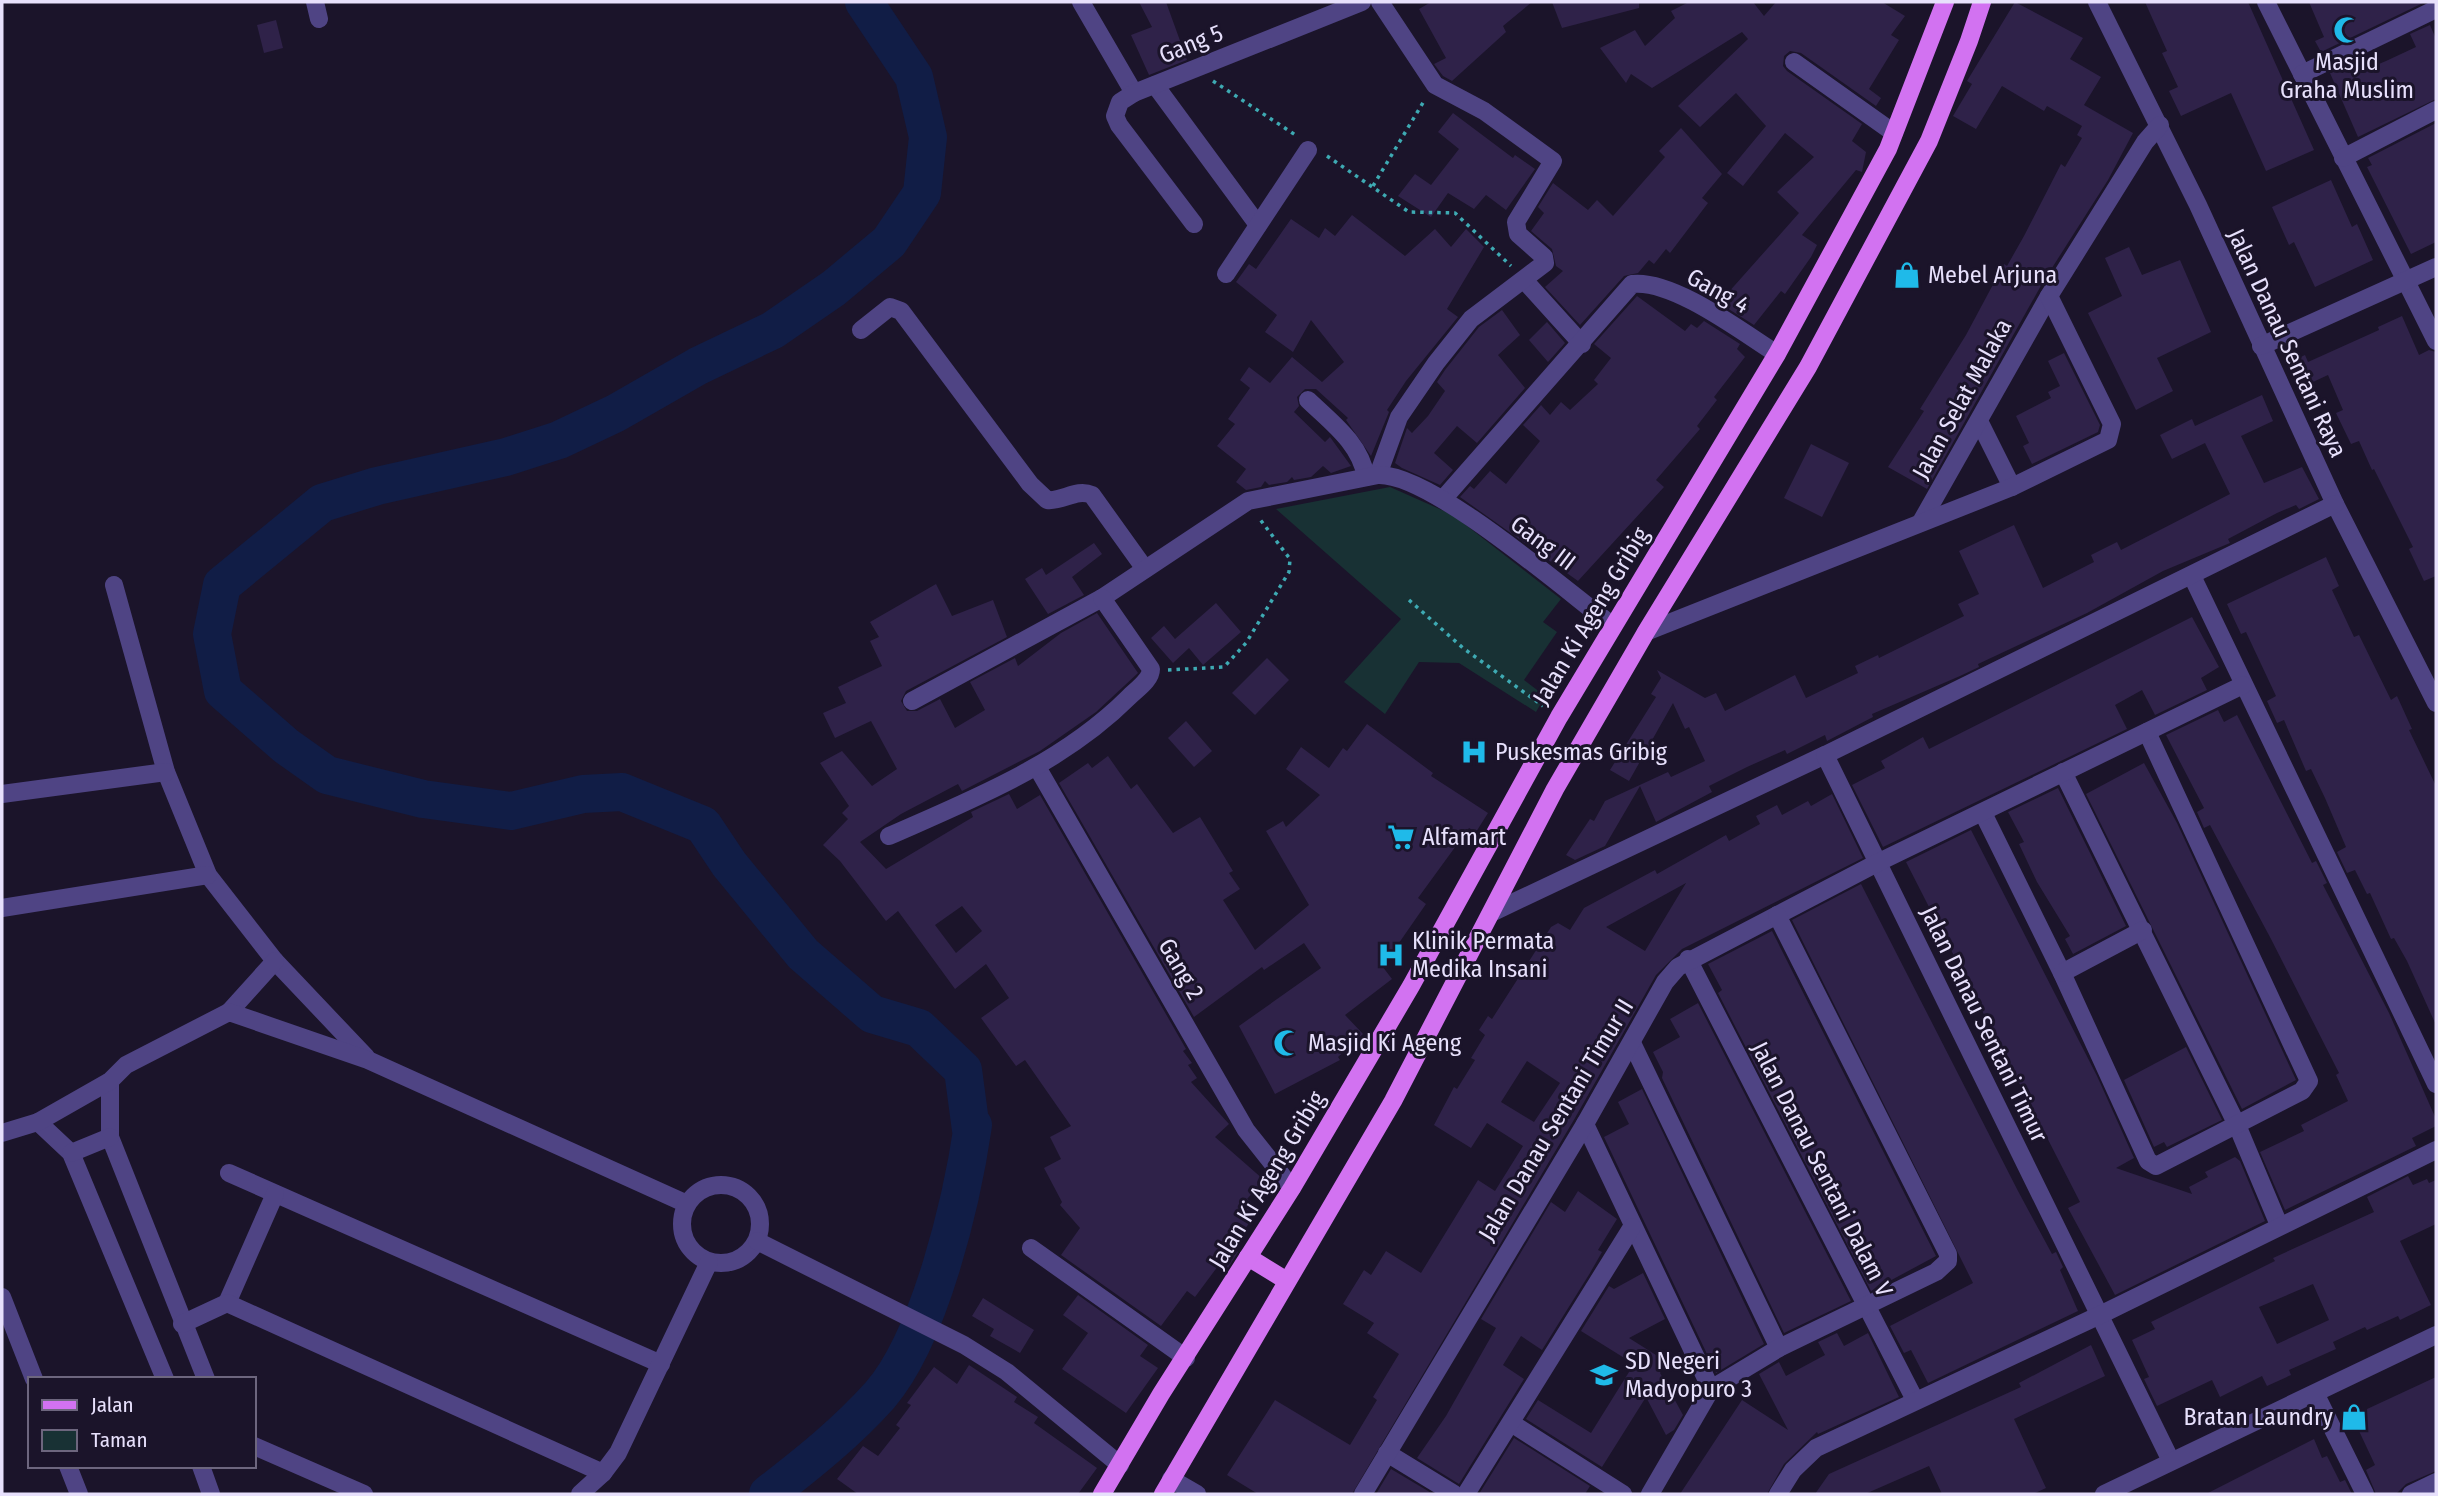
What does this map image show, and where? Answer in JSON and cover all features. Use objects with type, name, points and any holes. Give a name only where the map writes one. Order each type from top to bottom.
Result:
[{"type":"main road","name":"Jalan Ki Ageng Gribig","points":[[1102,1494],[1292,1188],[1425,962],[1559,717],[1777,354],[1894,133],[1945,2]]},
{"type":"main road","points":[[1167,1487],[1393,1101],[1555,789],[1646,632],[1808,367],[1929,141],[1982,2]]},
{"type":"main road","points":[[1248,1257],[1287,1281]]},
{"type":"street","points":[[1081,2],[1134,93],[1117,108],[1115,116],[1119,125],[1195,224]]},
{"type":"street","name":"Gang 5","points":[[1134,93],[1362,2]]},
{"type":"street","points":[[1372,476],[1399,416],[1471,319],[1525,281],[1545,261],[1518,234],[1516,222],[1553,159],[1484,111],[1435,85],[1380,2]]},
{"type":"street","name":"Jalan Danau Sentani Raya","points":[[2097,2],[2160,125],[2334,504],[2436,703]]},
{"type":"street","points":[[2266,2],[2436,341]]},
{"type":"street","points":[[2302,74],[2436,9]]},
{"type":"street","points":[[1794,62],[1894,133]]},
{"type":"street","points":[[1155,85],[1258,225]]},
{"type":"street","points":[[2343,158],[2436,110]]},
{"type":"street","name":"Jalan Selat Malaka","points":[[1922,522],[2049,296],[2145,142],[2160,125]]},
{"type":"street","points":[[1226,274],[1312,148]]},
{"type":"street","points":[[2261,346],[2436,267]]},
{"type":"street","points":[[1444,498],[1583,344],[1525,281]]},
{"type":"street","name":"Gang 4","points":[[1583,344],[1632,284],[1652,285],[1690,301],[1777,354]]},
{"type":"street","points":[[1646,632],[2012,487],[2108,440],[2113,430],[2049,296]]},
{"type":"street","points":[[861,330],[890,307],[901,312],[1030,484],[1044,498],[1054,501],[1082,492],[1090,494],[1145,569]]},
{"type":"street","points":[[1308,400],[1351,442],[1372,476]]},
{"type":"street","points":[[1979,421],[2012,487]]},
{"type":"street","points":[[912,701],[1102,598],[1248,501],[1372,476]]},
{"type":"street","name":"Gang III","points":[[1372,476],[1398,476],[1444,498],[1613,626]]},
{"type":"street","points":[[1493,912],[1825,755],[2334,504]]},
{"type":"street","points":[[2192,576],[2436,1084]]},
{"type":"street","points":[[114,585],[166,772],[208,875],[275,961],[368,1060]]},
{"type":"street","points":[[888,836],[1037,767],[1115,711],[1149,677],[1152,671],[1102,598]]},
{"type":"street","name":"Jalan Danau Sentani Timur II","points":[[1363,1494],[1585,1124],[1665,982],[1688,959],[1877,863],[2243,685]]},
{"type":"street","points":[[1983,813],[2062,973],[2148,1161],[2156,1166],[2302,1091],[2309,1081],[2147,732]]},
{"type":"street","name":"Jalan Danau Sentani Timur","points":[[1825,755],[2171,1461]]},
{"type":"street","name":"Gang 2","points":[[1037,767],[1246,1130],[1292,1188]]},
{"type":"street","points":[[2,794],[166,772]]},
{"type":"street","points":[[2063,772],[2238,1125],[2279,1225]]},
{"type":"street","points":[[2,908],[208,875]]},
{"type":"street","points":[[1650,1494],[1711,1389],[1779,1348],[1940,1270],[1948,1257],[1777,915]]},
{"type":"street","points":[[2062,973],[2143,930]]},
{"type":"street","name":"Jalan Danau Sentani Dalam V","points":[[1688,959],[1914,1400]]},
{"type":"street","points":[[2,1133],[38,1122],[110,1082],[126,1065],[229,1012],[275,961]]},
{"type":"street","points":[[229,1012],[368,1060],[687,1203]]},
{"type":"street","points":[[1632,1043],[1779,1348]]},
{"type":"street","points":[[110,1082],[110,1137],[205,1377]]},
{"type":"street","points":[[38,1122],[71,1153],[164,1377]]},
{"type":"street","points":[[1585,1124],[1711,1389]]},
{"type":"street","points":[[71,1153],[110,1137]]},
{"type":"street","points":[[1778,1494],[1793,1470],[1816,1448],[2100,1315],[2436,1150]]},
{"type":"street","points":[[229,1173],[661,1364]]},
{"type":"street","points":[[734,1186],[754,1202],[760,1215],[757,1241],[742,1257],[720,1264],[709,1262],[699,1256],[684,1238],[683,1214],[687,1203],[707,1187],[734,1186]]},
{"type":"street","points":[[182,1324],[227,1303],[275,1194]]},
{"type":"street","points":[[1466,1494],[1632,1227]]},
{"type":"street","points":[[757,1241],[853,1292],[964,1345],[1007,1372],[1120,1465]]},
{"type":"street","points":[[1031,1248],[1186,1358]]},
{"type":"street","points":[[580,1494],[603,1473],[618,1454],[709,1262]]},
{"type":"street","points":[[2,1297],[33,1377]]},
{"type":"street","points":[[227,1303],[603,1473]]},
{"type":"street","points":[[2104,1494],[2316,1395],[2436,1335]]},
{"type":"street","points":[[2316,1395],[2365,1494]]},
{"type":"street","points":[[1511,1423],[1623,1494]]},
{"type":"street","points":[[256,1448],[364,1494]]},
{"type":"street","points":[[1387,1453],[1454,1494]]},
{"type":"street","points":[[69,1468],[79,1494]]},
{"type":"street","points":[[202,1468],[211,1494]]},
{"type":"street","points":[[2411,1494],[2436,1482]]},
{"type":"street","points":[[1167,1487],[1197,1494]]},
{"type":"path","points":[[1197,69],[1251,108],[1409,212],[1455,213],[1525,281]]},
{"type":"path","points":[[1373,186],[1435,85]]},
{"type":"path","points":[[1152,671],[1224,667],[1246,643],[1289,572],[1290,559],[1255,513],[1269,496]]},
{"type":"path","points":[[1409,600],[1463,648],[1559,717]]},
{"type":"green space","points":[[1390,487],[1453,515],[1561,599],[1543,622],[1557,632],[1524,680],[1545,696],[1536,712],[1459,663],[1419,662],[1385,714],[1344,682],[1401,619],[1276,509]]},
{"type":"building","points":[[1139,2],[1166,2],[1187,60],[1149,75],[1131,35],[1152,27]]},
{"type":"building","points":[[1431,2],[1532,2],[1503,26],[1506,32],[1452,81],[1443,76],[1434,64],[1446,58],[1419,9]]},
{"type":"building","points":[[1552,2],[1639,2],[1639,8],[1562,28]]},
{"type":"building","points":[[1689,2],[1753,2],[1764,16],[1776,2],[1882,2],[1905,16],[1891,35],[1899,40],[1869,89],[1881,98],[1876,106],[1801,53],[1790,51],[1784,56],[1783,66],[1787,71],[1862,124],[1852,141],[1866,152],[1862,172],[1856,170],[1802,235],[1817,245],[1811,257],[1785,294],[1781,291],[1754,325],[1719,303],[1799,213],[1777,192],[1814,157],[1785,133],[1743,186],[1727,173],[1766,126],[1736,93],[1700,127],[1678,106],[1748,39],[1742,32],[1652,88],[1631,74],[1626,83],[1600,48],[1635,30],[1645,46],[1675,18],[1671,11]]},
{"type":"building","points":[[2015,2],[2083,38],[2070,59],[2101,77],[2084,105],[2133,133],[2108,180],[2043,282],[1927,489],[1888,467],[1924,411],[1920,409],[1966,335],[2004,264],[2007,266],[2061,164],[2065,167],[2082,138],[2077,135],[2082,126],[2047,106],[2044,111],[2002,86],[1976,129],[1953,116],[1972,84],[1967,81]]},
{"type":"building","points":[[2145,2],[2248,2],[2314,150],[2266,171],[2231,93],[2181,116],[2169,91],[2178,87],[2162,53],[2167,51]]},
{"type":"building","name":"Masjid Graha Muslim","points":[[2309,2],[2425,2],[2321,52],[2315,41],[2324,37]]},
{"type":"building","points":[[276,20],[283,48],[264,53],[257,25]]},
{"type":"building","points":[[2430,25],[2436,39],[2436,99],[2358,137],[2330,73],[2357,60],[2362,71],[2416,47],[2410,34]]},
{"type":"building","points":[[1453,113],[1513,158],[1515,155],[1535,169],[1506,210],[1486,195],[1474,209],[1448,193],[1431,217],[1398,196],[1415,174],[1431,185],[1459,149],[1438,132]]},
{"type":"building","points":[[2436,123],[2436,242],[2411,254],[2367,167],[2372,165],[2368,158]]},
{"type":"building","points":[[1681,128],[1722,174],[1702,198],[1708,203],[1670,253],[1666,249],[1654,264],[1649,260],[1638,273],[1624,276],[1580,325],[1545,287],[1563,271],[1556,266],[1552,249],[1531,231],[1544,213],[1538,207],[1553,183],[1588,210],[1597,200],[1613,216],[1665,157],[1659,151]]},
{"type":"building","points":[[2331,180],[2352,227],[2357,224],[2373,260],[2315,287],[2294,242],[2289,245],[2272,207]]},
{"type":"building","points":[[1352,215],[1405,256],[1435,229],[1451,247],[1466,229],[1484,247],[1447,309],[1458,317],[1406,381],[1387,410],[1389,412],[1371,456],[1346,420],[1348,418],[1316,389],[1305,389],[1297,397],[1299,406],[1294,412],[1325,442],[1330,437],[1351,466],[1331,473],[1323,466],[1311,477],[1294,480],[1292,477],[1287,482],[1269,485],[1265,481],[1261,487],[1246,490],[1236,482],[1246,469],[1217,446],[1235,424],[1228,419],[1250,388],[1240,380],[1249,367],[1270,383],[1292,357],[1322,382],[1344,362],[1311,320],[1293,352],[1265,332],[1277,315],[1236,282],[1249,264],[1256,269],[1291,219],[1319,238],[1325,228],[1335,236]]},
{"type":"building","points":[[2129,247],[2142,275],[2180,260],[2211,332],[2157,358],[2173,391],[2136,410],[2088,313],[2122,296],[2105,258]]},
{"type":"building","points":[[1637,296],[1685,331],[1691,324],[1697,328],[1704,321],[1740,344],[1737,349],[1745,357],[1714,397],[1717,400],[1697,426],[1700,429],[1656,480],[1664,487],[1578,581],[1460,497],[1470,486],[1474,489],[1490,471],[1506,484],[1540,441],[1523,425],[1541,405],[1550,415],[1561,402],[1570,410],[1598,384],[1594,380],[1611,358],[1594,344]]},
{"type":"building","points":[[1502,310],[1520,335],[1498,355],[1525,388],[1477,443],[1457,426],[1434,453],[1453,470],[1440,485],[1402,468],[1395,463],[1407,428],[1412,433],[1428,416],[1445,391],[1437,382],[1445,370],[1479,327]]},
{"type":"building","points":[[2402,316],[2419,355],[2429,350],[2436,352],[2436,576],[2424,581],[2409,549],[2413,547],[2374,469],[2372,470],[2359,441],[2351,444],[2336,413],[2343,410],[2328,375],[2300,388],[2288,363],[2305,355],[2308,362],[2379,330],[2378,327]]},
{"type":"building","points":[[1547,322],[1565,343],[1548,362],[1529,340]]},
{"type":"building","points":[[2064,353],[2100,425],[2098,432],[2032,464],[2023,446],[2029,443],[2016,416],[2051,398],[2048,392],[2060,386],[2048,361]]},
{"type":"building","points":[[2262,395],[2273,421],[2241,436],[2264,483],[2302,467],[2319,499],[2299,509],[2296,505],[2277,513],[2228,539],[2230,543],[2163,571],[2087,613],[1978,664],[1979,667],[1872,714],[1873,717],[1827,741],[1825,735],[1787,754],[1785,750],[1747,767],[1709,786],[1712,792],[1656,822],[1640,786],[1605,846],[1575,860],[1566,855],[1590,819],[1594,821],[1605,801],[1668,772],[1671,777],[1705,761],[1689,727],[1685,729],[1673,703],[1629,781],[1610,770],[1656,697],[1651,694],[1661,678],[1657,670],[1705,698],[1716,693],[1725,711],[1795,675],[1806,698],[1858,673],[1855,666],[1878,655],[1879,658],[1964,616],[1958,604],[1979,594],[1959,551],[2014,525],[2043,588],[2094,562],[2091,555],[2117,542],[2121,550],[2230,494],[2205,443],[2172,459],[2160,435],[2192,419],[2195,426]]},
{"type":"building","points":[[1811,444],[1849,463],[1822,517],[1784,498]]},
{"type":"building","points":[[1094,543],[1102,554],[1072,577],[1084,595],[1048,614],[1025,579],[1042,568],[1046,575]]},
{"type":"building","points":[[2326,557],[2339,586],[2332,590],[2354,637],[2359,635],[2391,700],[2397,696],[2412,729],[2409,730],[2436,786],[2436,1025],[2407,961],[2394,938],[2391,939],[2370,893],[2367,894],[2355,870],[2347,873],[2337,852],[2346,847],[2325,798],[2311,769],[2306,771],[2284,720],[2277,723],[2267,701],[2276,696],[2246,632],[2241,634],[2227,604]]},
{"type":"building","points":[[936,584],[952,616],[993,600],[1007,637],[906,691],[901,701],[907,711],[917,711],[940,699],[955,728],[985,710],[970,682],[1015,658],[1018,666],[1061,633],[1097,613],[1138,673],[1096,712],[1040,751],[962,791],[958,784],[901,814],[860,842],[886,869],[973,817],[971,812],[1009,794],[1017,809],[1040,795],[1186,1049],[1183,1051],[1192,1063],[1188,1065],[1197,1078],[1191,1082],[1229,1124],[1215,1137],[1264,1180],[1247,1199],[1260,1208],[1232,1247],[1238,1252],[1228,1268],[1221,1262],[1195,1297],[1187,1291],[1161,1326],[1061,1255],[1080,1228],[1060,1205],[1062,1202],[1044,1168],[1061,1159],[1050,1137],[1071,1126],[1025,1060],[1016,1066],[981,1018],[1009,998],[986,964],[955,989],[898,911],[886,921],[840,861],[823,845],[848,819],[842,813],[849,806],[820,763],[842,751],[872,786],[897,769],[871,721],[835,738],[823,713],[846,703],[838,687],[882,666],[870,641],[879,637],[870,622]],"holes":[[[962,906],[982,931],[956,953],[935,925]]]},
{"type":"building","points":[[1216,603],[1241,632],[1203,665],[1189,648],[1173,663],[1151,638],[1164,626],[1175,639]]},
{"type":"building","points":[[2192,617],[2219,667],[2201,678],[2207,690],[2155,715],[2142,690],[2115,705],[2127,729],[1883,847],[1852,785],[1885,768],[1881,761],[1923,737],[1929,749]]},
{"type":"building","points":[[1267,658],[1289,680],[1255,715],[1232,693]]},
{"type":"building","points":[[2218,710],[2224,722],[2237,715],[2312,863],[2316,861],[2327,883],[2323,885],[2389,1013],[2436,1119],[2436,1126],[2412,1138],[2416,1146],[2285,1210],[2260,1152],[2304,1131],[2301,1125],[2348,1101],[2336,1075],[2339,1073],[2271,939],[2210,825],[2204,828],[2197,812],[2204,808],[2166,735]]},
{"type":"building","points":[[1186,721],[1212,751],[1194,767],[1168,738]]},
{"type":"building","points":[[1367,724],[1433,773],[1431,776],[1488,813],[1476,832],[1469,828],[1418,898],[1426,904],[1392,953],[1379,962],[1392,979],[1345,1015],[1363,1034],[1338,1057],[1340,1060],[1275,1094],[1239,1026],[1321,968],[1304,943],[1264,970],[1262,967],[1194,1017],[1059,783],[1088,763],[1092,768],[1108,756],[1131,789],[1137,784],[1173,833],[1200,817],[1233,871],[1229,873],[1240,889],[1223,900],[1255,950],[1309,905],[1266,831],[1283,821],[1286,827],[1320,795],[1286,769],[1301,747],[1329,768],[1343,748],[1347,751]]},
{"type":"building","points":[[2144,763],[2177,823],[2296,1080],[2242,1109],[2086,794]]},
{"type":"building","points":[[2058,788],[2126,926],[2073,954],[2065,939],[2070,936],[2037,882],[2019,844],[2024,842],[2008,812]]},
{"type":"building","points":[[1832,794],[1863,858],[1682,949],[1656,975],[1575,1118],[1352,1494],[1258,1494],[1227,1475],[1275,1400],[1350,1445],[1377,1400],[1373,1397],[1399,1354],[1367,1333],[1374,1323],[1343,1304],[1364,1270],[1371,1275],[1386,1251],[1421,1273],[1478,1180],[1495,1191],[1523,1146],[1487,1123],[1471,1148],[1434,1125],[1454,1087],[1457,1089],[1475,1060],[1471,1058],[1485,1035],[1479,1030],[1488,1016],[1492,1019],[1551,927],[1558,923],[1570,930],[1584,908],[1655,870],[1657,874],[1726,835],[1729,841],[1760,824],[1756,816],[1777,805],[1782,815],[1808,801],[1811,806]],"holes":[[[1686,883],[1645,951],[1606,927]],[[1527,1061],[1560,1083],[1534,1122],[1501,1102]]]},
{"type":"building","points":[[1971,830],[2097,1076],[2134,1158],[2116,1168],[2192,1194],[2189,1187],[2208,1177],[2205,1172],[2235,1157],[2240,1161],[2265,1221],[2115,1295],[2068,1208],[2080,1202],[1906,862]]},
{"type":"building","points":[[1861,884],[2018,1191],[2052,1254],[2056,1252],[2063,1267],[2060,1270],[2078,1311],[1928,1383],[1911,1350],[1904,1353],[1890,1326],[1973,1283],[1792,920]]},
{"type":"building","points":[[1772,931],[1936,1256],[1871,1291],[1718,993],[1722,990],[1708,964]]},
{"type":"building","points":[[1698,1003],[1851,1301],[1784,1333],[1662,1078],[1663,1072],[1653,1052],[1680,1037],[1670,1019]]},
{"type":"building","points":[[2186,1047],[2222,1120],[2167,1147],[2164,1142],[2154,1147],[2124,1080]]},
{"type":"building","points":[[1642,1089],[1764,1344],[1716,1373],[1604,1137],[1629,1124],[1618,1102]]},
{"type":"building","points":[[2408,1176],[2413,1185],[2427,1179],[2429,1183],[2436,1180],[2436,1224],[2400,1241],[2431,1305],[2400,1320],[2398,1316],[2333,1342],[2336,1349],[2289,1370],[2291,1375],[2267,1386],[2262,1376],[2220,1397],[2212,1380],[2157,1406],[2144,1379],[2149,1377],[2132,1340],[2155,1329],[2151,1322],[2275,1261],[2273,1258],[2374,1212],[2367,1197]],"holes":[[[2313,1284],[2329,1320],[2277,1344],[2259,1307]]]},
{"type":"building","points":[[1578,1191],[1617,1219],[1598,1250],[1602,1252],[1590,1273],[1542,1350],[1521,1336],[1503,1365],[1524,1379],[1459,1484],[1417,1458],[1446,1416],[1496,1328],[1481,1319],[1551,1202],[1565,1212]]},
{"type":"building","points":[[1643,1273],[1665,1319],[1629,1338],[1667,1362],[1660,1373],[1683,1415],[1674,1430],[1666,1435],[1646,1397],[1602,1467],[1526,1419],[1538,1400],[1591,1433],[1634,1364],[1581,1331],[1609,1286],[1614,1289]]},
{"type":"building","points":[[1078,1295],[1148,1345],[1140,1356],[1158,1368],[1126,1413],[1062,1369],[1088,1333],[1063,1315]]},
{"type":"building","points":[[983,1298],[1034,1330],[1020,1353],[990,1336],[994,1329],[972,1316]]},
{"type":"building","points":[[1837,1333],[1844,1346],[1868,1333],[1899,1397],[1818,1434],[1817,1432],[1784,1464],[1767,1494],[1680,1494],[1742,1400],[1788,1430],[1759,1374],[1779,1362],[1786,1376],[1825,1355],[1818,1342]]},
{"type":"building","points":[[2091,1345],[2105,1376],[2014,1419],[2046,1488],[2033,1494],[1942,1494],[1929,1466],[1865,1494],[1815,1494],[1829,1474],[2021,1387],[2019,1383]]},
{"type":"building","points":[[969,1365],[1017,1397],[1014,1402],[1038,1417],[1034,1423],[1097,1468],[1078,1494],[858,1494],[837,1479],[863,1446],[878,1456],[900,1428],[896,1425],[911,1405],[907,1403],[934,1367],[957,1384]]},
{"type":"building","points":[[2436,1377],[2436,1471],[2406,1484],[2396,1494],[2376,1494],[2366,1470],[2375,1465],[2352,1416]]},
{"type":"building","points":[[1514,1438],[1590,1486],[1585,1494],[1479,1494]]},
{"type":"building","points":[[2314,1439],[2322,1458],[2327,1456],[2340,1482],[2345,1480],[2352,1494],[2206,1494]]},
{"type":"building","points":[[1391,1469],[1433,1494],[1376,1494]]},
{"type":"waterway","points":[[768,1494],[826,1447],[867,1409],[898,1370],[914,1339],[941,1267],[968,1156],[973,1125],[971,1130],[963,1070],[919,1028],[872,1014],[803,954],[729,864],[703,825],[622,792],[583,794],[511,811],[423,799],[327,775],[286,746],[223,691],[212,634],[222,585],[322,503],[377,486],[506,457],[559,440],[616,413],[698,366],[773,330],[834,288],[889,242],[922,193],[928,137],[914,77],[864,2]]},
{"type":"place","name":"Masjid Graha Muslim","points":[[2347,30]]},
{"type":"place","name":"Mebel Arjuna","points":[[1907,275]]},
{"type":"place","name":"Puskesmas Gribig","points":[[1474,752]]},
{"type":"place","name":"Alfamart","points":[[1401,837]]},
{"type":"place","name":"Klinik Permata Medika Insani","points":[[1391,955]]},
{"type":"place","name":"Masjid Ki Ageng","points":[[1287,1043]]},
{"type":"place","name":"SD Negeri Madyopuro 3","points":[[1604,1375]]},
{"type":"place","name":"Bratan Laundry","points":[[2354,1417]]}]
